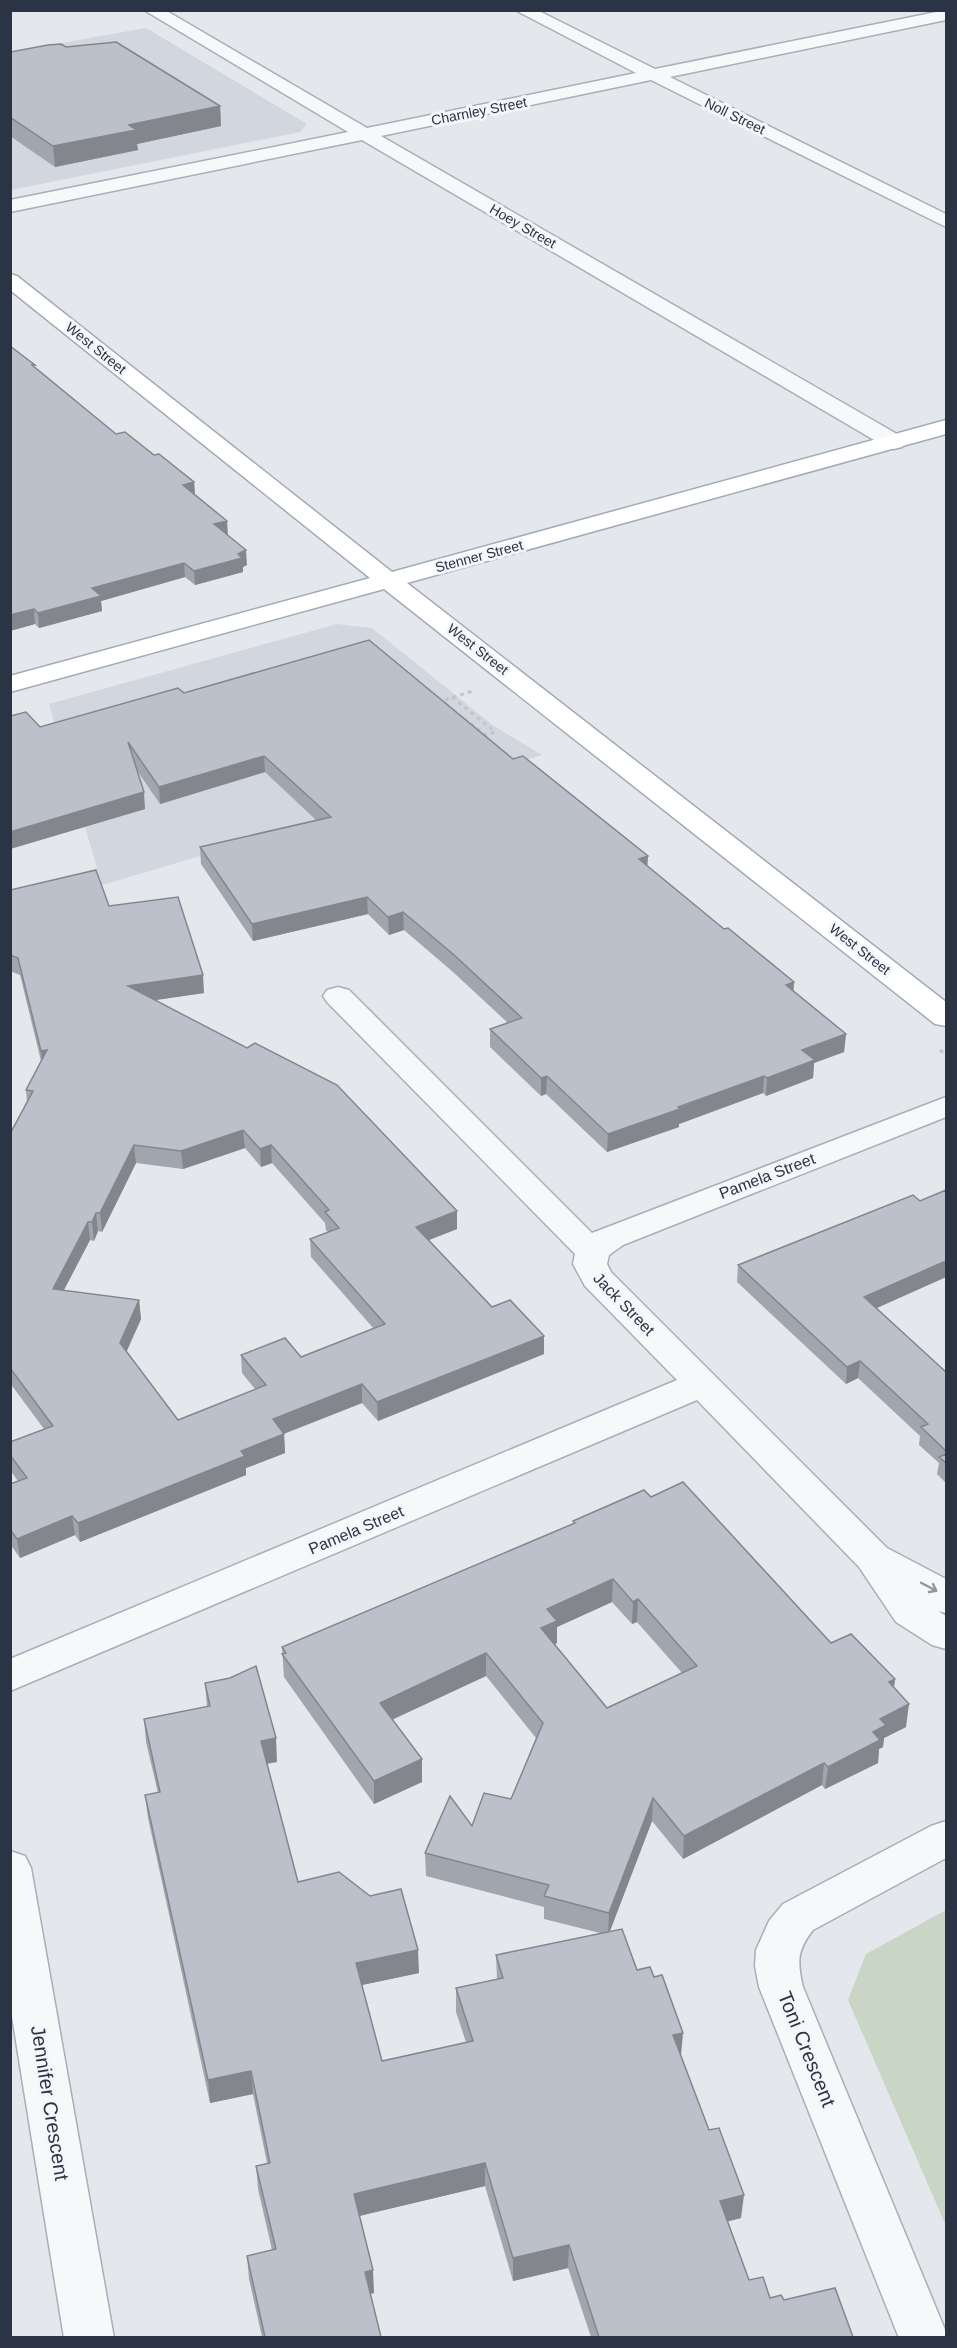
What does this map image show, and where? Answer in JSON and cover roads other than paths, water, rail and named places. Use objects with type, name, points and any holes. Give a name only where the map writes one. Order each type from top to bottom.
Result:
[{"type":"main road","name":"West Street","points":[[10,280],[946,1017]]},
{"type":"main road","name":"Stenner Street","points":[[10,684],[946,427]]},
{"type":"street","name":"Hoey Street","points":[[152,10],[894,442]]},
{"type":"street","name":"Noll Street","points":[[523,10],[946,220]]},
{"type":"street","points":[[888,10],[946,35]]},
{"type":"street","name":"Charnley Street","points":[[10,206],[946,15]]},
{"type":"street","name":"Jack Street","points":[[338,996],[592,1252],[590,1264],[597,1278],[873,1557],[910,1612],[946,1635]]},
{"type":"street","name":"Pamela Street","points":[[592,1252],[601,1242],[611,1237],[946,1106]]},
{"type":"street","name":"Pamela Street","points":[[10,1676],[702,1384]]},
{"type":"street","name":"Jack Street","points":[[873,1557],[942,1594],[946,1599]]},
{"type":"street","name":"Toni Crescent","points":[[924,2337],[781,1987],[776,1966],[778,1946],[786,1930],[798,1917],[946,1839]]},
{"type":"street","name":"Jennifer Crescent","points":[[10,1868],[89,2337]]}]
